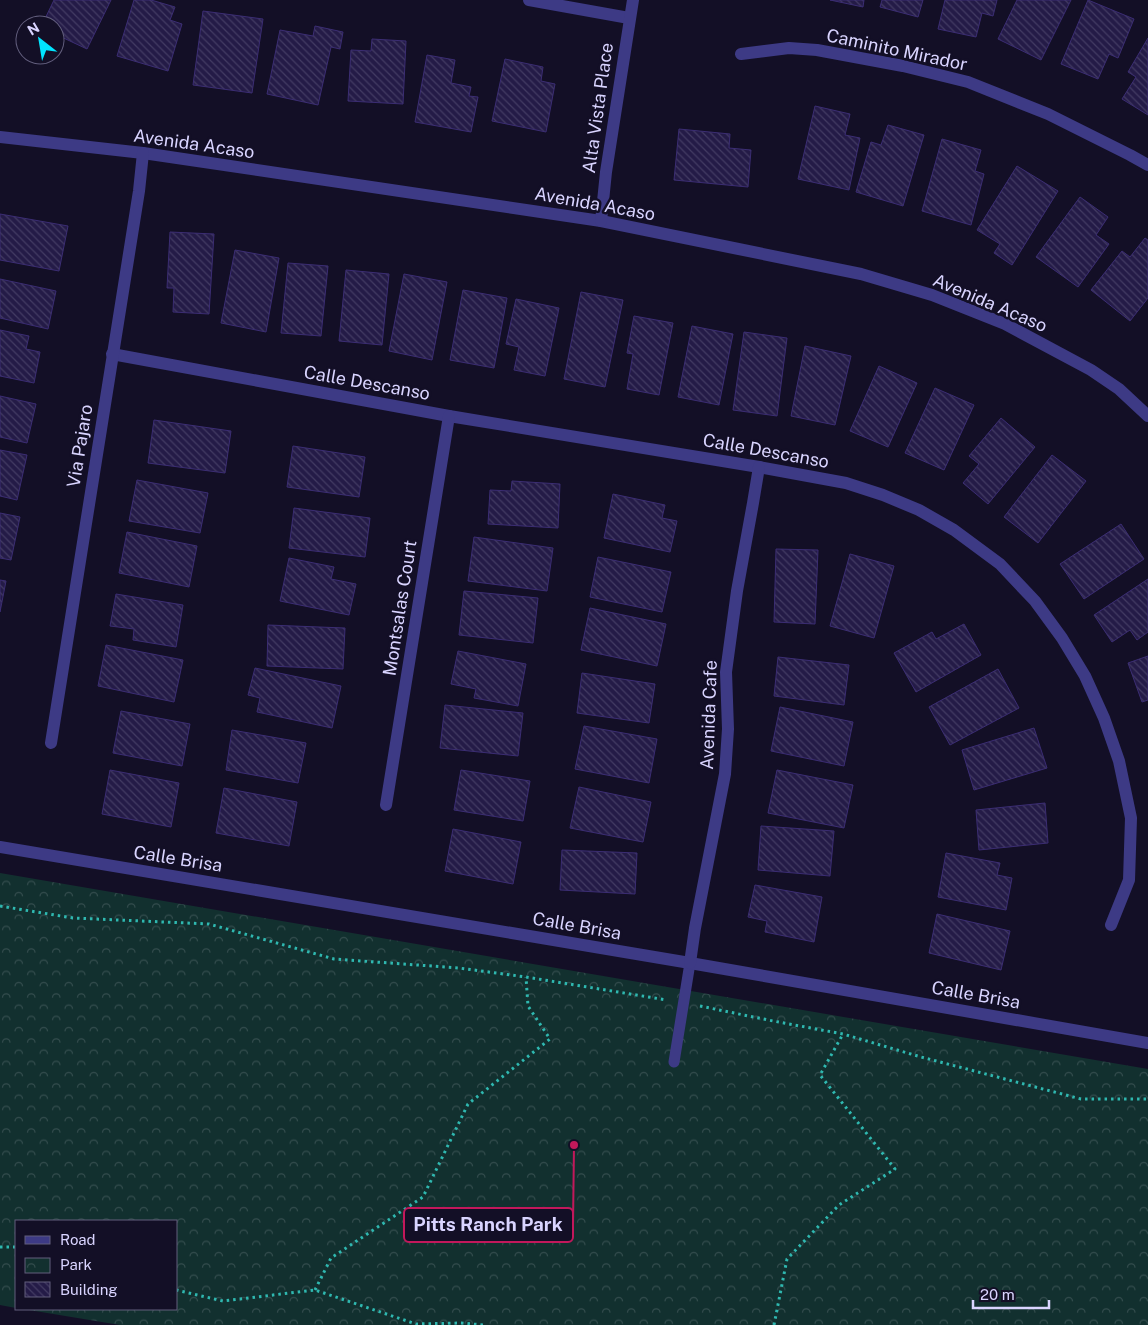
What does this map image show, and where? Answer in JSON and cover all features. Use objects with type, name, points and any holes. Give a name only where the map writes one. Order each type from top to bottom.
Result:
[{"type":"street","points":[[529,0],[629,18]]},
{"type":"street","name":"Alta Vista Place","points":[[601,221],[606,172],[633,0]]},
{"type":"street","name":"Caminito Mirador","points":[[741,54],[789,48],[817,50],[903,66],[968,82],[1048,114],[1148,165]]},
{"type":"street","name":"Avenida Acaso","points":[[0,137],[144,154],[601,221],[861,274],[932,295],[1005,324],[1091,370],[1148,416]]},
{"type":"street","name":"Via Pajaro","points":[[51,743],[144,154]]},
{"type":"street","name":"Calle Descanso","points":[[112,354],[449,416],[846,483],[920,510],[954,530],[1000,564],[1035,601],[1062,638],[1085,676],[1104,718],[1119,761],[1131,818],[1130,880],[1111,925]]},
{"type":"street","name":"Montsalas Court","points":[[386,805],[449,416]]},
{"type":"street","name":"Avenida Cafe","points":[[690,963],[725,774],[728,729],[726,672],[737,590],[754,504],[758,467]]},
{"type":"street","name":"Calle Brisa","points":[[0,847],[690,963],[1148,1043]]},
{"type":"lane","points":[[674,1062],[690,963]]},
{"type":"path","points":[[0,906],[73,918],[209,924],[334,959],[459,968],[684,1003],[843,1034],[921,1057],[1081,1099],[1148,1099]]},
{"type":"path","points":[[315,1290],[331,1258],[423,1197],[468,1104],[550,1039],[528,1006],[526,977]]},
{"type":"path","points":[[774,1325],[787,1259],[839,1205],[895,1169],[820,1075],[843,1034]]},
{"type":"path","points":[[0,1247],[15,1248]]},
{"type":"path","points":[[178,1290],[223,1301],[315,1290],[416,1324],[484,1325]]},
{"type":"green space","points":[[0,873],[1148,1069],[1148,1325],[120,1325],[29,1310],[178,1310],[178,1220],[15,1220],[15,1308],[0,1305]]},
{"type":"building","points":[[54,0],[111,0],[87,49],[65,39],[65,15],[47,15]]},
{"type":"building","points":[[134,0],[151,0],[175,7],[170,20],[182,24],[168,71],[117,56]]},
{"type":"building","points":[[830,0],[864,0],[863,7]]},
{"type":"building","points":[[882,0],[923,0],[918,17],[880,7]]},
{"type":"building","points":[[945,0],[997,0],[993,16],[982,13],[976,37],[938,29]]},
{"type":"building","points":[[1017,0],[1071,0],[1041,60],[998,39]]},
{"type":"building","points":[[1088,0],[1134,19],[1118,58],[1109,54],[1098,79],[1061,64]]},
{"type":"building","points":[[203,11],[263,19],[252,93],[193,85]]},
{"type":"building","points":[[315,26],[343,32],[340,49],[331,47],[318,105],[267,94],[280,30],[313,36]]},
{"type":"building","points":[[1148,38],[1148,115],[1122,99],[1136,77],[1128,72]]},
{"type":"building","points":[[372,39],[406,41],[403,104],[348,101],[351,50],[371,51]]},
{"type":"building","points":[[427,55],[455,60],[451,83],[471,87],[469,96],[478,97],[471,132],[415,122]]},
{"type":"building","points":[[505,59],[543,67],[541,81],[555,84],[546,132],[492,121]]},
{"type":"building","points":[[815,106],[850,114],[845,135],[860,138],[849,190],[798,179]]},
{"type":"building","points":[[888,125],[924,135],[903,206],[856,192],[871,142],[881,145]]},
{"type":"building","points":[[679,129],[730,134],[729,148],[751,150],[748,187],[674,180]]},
{"type":"building","points":[[942,139],[981,150],[975,171],[984,174],[971,225],[922,211]]},
{"type":"building","points":[[1017,166],[1058,191],[1012,265],[994,253],[1000,244],[977,230]]},
{"type":"building","points":[[1080,197],[1108,217],[1096,235],[1109,244],[1078,287],[1036,257]]},
{"type":"building","points":[[0,214],[68,226],[59,271],[0,260]]},
{"type":"building","points":[[170,232],[214,234],[209,314],[173,312],[174,288],[167,288]]},
{"type":"building","points":[[1145,238],[1148,240],[1148,298],[1130,321],[1091,290],[1122,251],[1130,257]]},
{"type":"building","points":[[235,250],[279,258],[266,332],[221,323]]},
{"type":"building","points":[[288,263],[328,266],[321,336],[281,333]]},
{"type":"building","points":[[346,270],[389,274],[382,345],[339,341]]},
{"type":"building","points":[[404,274],[447,282],[432,360],[389,351]]},
{"type":"building","points":[[0,279],[56,291],[48,329],[0,318]]},
{"type":"building","points":[[463,290],[507,298],[494,368],[450,360]]},
{"type":"building","points":[[581,292],[623,300],[605,387],[564,379]]},
{"type":"building","points":[[516,299],[559,308],[545,376],[514,370],[519,347],[506,344]]},
{"type":"building","points":[[634,316],[673,323],[659,395],[627,389],[633,354],[627,353]]},
{"type":"building","points":[[692,326],[733,334],[719,405],[678,397]]},
{"type":"building","points":[[0,330],[29,336],[26,349],[40,352],[34,383],[0,376]]},
{"type":"building","points":[[744,332],[787,338],[777,416],[733,410]]},
{"type":"building","points":[[805,346],[851,356],[835,425],[791,416]]},
{"type":"building","points":[[879,366],[917,383],[888,447],[850,431]]},
{"type":"building","points":[[935,388],[974,405],[944,470],[905,453]]},
{"type":"building","points":[[0,396],[36,404],[27,443],[0,437]]},
{"type":"building","points":[[1001,418],[1035,447],[988,504],[963,483],[979,464],[969,456]]},
{"type":"building","points":[[154,420],[231,431],[225,473],[148,463]]},
{"type":"building","points":[[293,446],[365,457],[359,497],[287,487]]},
{"type":"building","points":[[0,450],[27,455],[17,500],[0,496]]},
{"type":"building","points":[[1052,455],[1086,481],[1038,543],[1004,517]]},
{"type":"building","points":[[137,480],[208,493],[200,533],[129,521]]},
{"type":"building","points":[[512,481],[560,484],[558,528],[488,524],[490,490],[511,491]]},
{"type":"building","points":[[613,494],[665,505],[662,518],[677,521],[670,552],[604,538]]},
{"type":"building","points":[[294,508],[370,518],[365,557],[289,548]]},
{"type":"building","points":[[0,513],[20,517],[11,560],[0,558]]},
{"type":"building","points":[[1121,524],[1144,559],[1084,599],[1060,564]]},
{"type":"building","points":[[127,532],[197,546],[189,587],[119,573]]},
{"type":"building","points":[[474,537],[553,548],[547,591],[468,581]]},
{"type":"building","points":[[776,549],[818,550],[815,624],[774,622]]},
{"type":"building","points":[[850,554],[894,566],[874,638],[830,626]]},
{"type":"building","points":[[598,557],[671,572],[662,612],[590,597]]},
{"type":"building","points":[[289,558],[334,567],[331,579],[356,584],[349,615],[280,601]]},
{"type":"building","points":[[1148,579],[1148,632],[1137,640],[1130,630],[1112,642],[1094,615]]},
{"type":"building","points":[[0,580],[6,581],[0,612]]},
{"type":"building","points":[[464,591],[538,598],[533,643],[459,635]]},
{"type":"building","points":[[116,594],[183,605],[176,647],[133,640],[134,629],[110,626]]},
{"type":"building","points":[[590,608],[666,624],[657,666],[581,650]]},
{"type":"building","points":[[964,624],[981,655],[916,692],[894,653],[932,632],[936,639]]},
{"type":"building","points":[[268,625],[345,628],[343,669],[267,666]]},
{"type":"building","points":[[106,645],[183,660],[174,702],[98,686]]},
{"type":"building","points":[[458,651],[526,664],[518,706],[474,698],[476,689],[451,684]]},
{"type":"building","points":[[1148,656],[1148,700],[1142,702],[1128,663]]},
{"type":"building","points":[[778,657],[849,665],[844,705],[774,696]]},
{"type":"building","points":[[255,668],[341,686],[332,728],[257,712],[260,698],[248,695]]},
{"type":"building","points":[[998,669],[1019,708],[950,745],[929,707]]},
{"type":"building","points":[[582,673],[655,684],[649,723],[577,713]]},
{"type":"building","points":[[445,705],[523,713],[518,756],[440,748]]},
{"type":"building","points":[[780,707],[853,722],[844,766],[771,751]]},
{"type":"building","points":[[121,711],[190,724],[182,766],[113,753]]},
{"type":"building","points":[[584,726],[657,739],[649,783],[575,769]]},
{"type":"building","points":[[1034,728],[1047,768],[974,790],[962,750]]},
{"type":"building","points":[[232,730],[306,743],[298,783],[226,770]]},
{"type":"building","points":[[110,770],[179,783],[171,827],[102,814]]},
{"type":"building","points":[[461,770],[530,781],[523,821],[454,810]]},
{"type":"building","points":[[777,770],[853,785],[844,828],[768,813]]},
{"type":"building","points":[[579,787],[651,802],[643,842],[570,828]]},
{"type":"building","points":[[224,788],[297,802],[289,846],[216,833]]},
{"type":"building","points":[[1045,803],[1048,843],[979,850],[976,810]]},
{"type":"building","points":[[761,826],[834,831],[830,876],[758,870]]},
{"type":"building","points":[[453,829],[521,842],[513,884],[445,871]]},
{"type":"building","points":[[562,850],[637,853],[635,894],[560,890]]},
{"type":"building","points":[[946,853],[1000,863],[997,875],[1012,878],[1006,910],[938,897]]},
{"type":"building","points":[[755,885],[822,897],[814,942],[765,932],[767,921],[748,917]]},
{"type":"building","points":[[937,914],[1010,931],[1001,970],[929,953]]},
{"type":"place","name":"Pitts Ranch Park","points":[[574,1145]]}]
